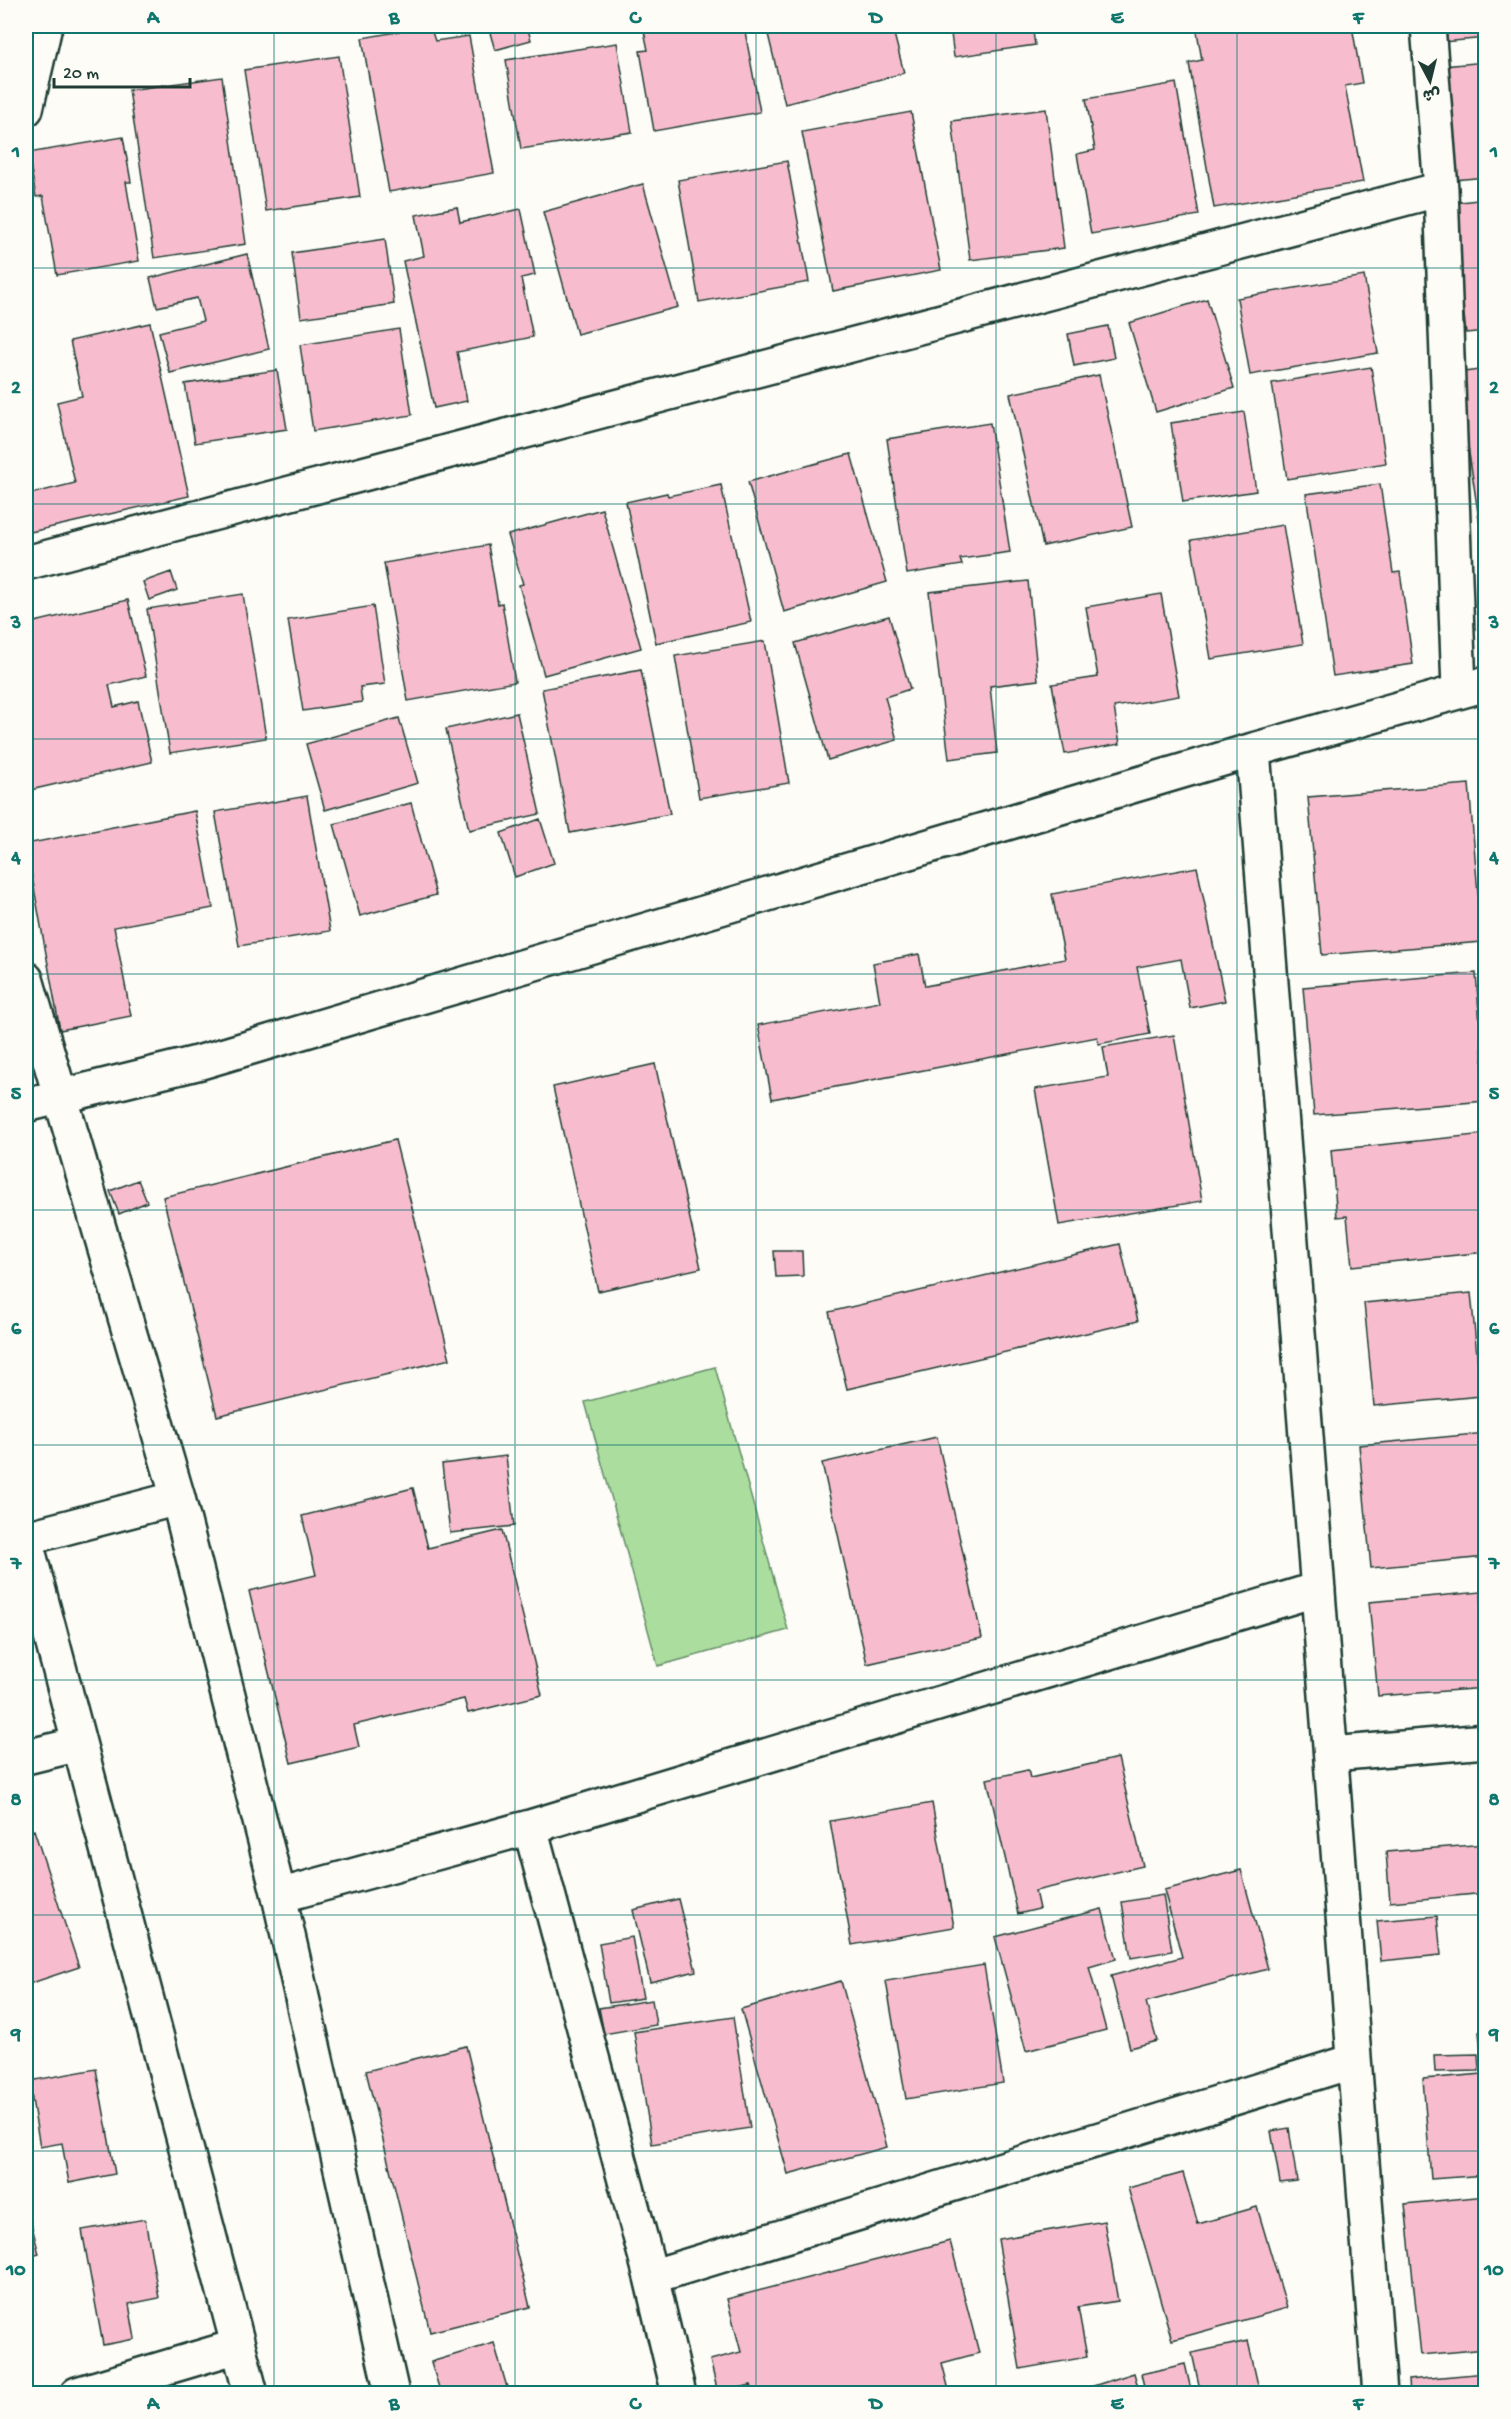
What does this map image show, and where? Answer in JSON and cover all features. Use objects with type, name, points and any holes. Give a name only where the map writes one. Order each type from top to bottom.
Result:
[{"type":"street","points":[[26,109],[46,26]]},
{"type":"street","points":[[26,1105],[201,1062],[1472,687],[1441,189],[1428,26]]},
{"type":"street","points":[[26,563],[1441,189]]},
{"type":"street","points":[[1253,750],[1380,2394]]},
{"type":"street","points":[[26,979],[178,1498],[279,1896],[392,2394]]},
{"type":"street","points":[[178,1498],[26,1540],[251,2394]]},
{"type":"street","points":[[279,1896],[530,1827],[1318,1588]]},
{"type":"street","points":[[1331,1754],[1485,1740]]},
{"type":"street","points":[[26,1757],[80,1744]]},
{"type":"street","points":[[530,1827],[651,2277],[679,2394]]},
{"type":"street","points":[[651,2277],[1354,2061]]},
{"type":"street","points":[[77,2394],[238,2346]]},
{"type":"green space","points":[[715,1367],[788,1630],[658,1666],[585,1402]]},
{"type":"building","points":[[430,26],[435,41],[469,36],[494,173],[389,192],[362,38]]},
{"type":"building","points":[[488,26],[527,26],[531,40],[495,50]]},
{"type":"building","points":[[643,26],[744,26],[760,112],[654,131],[640,51],[648,50]]},
{"type":"building","points":[[766,26],[892,26],[904,73],[785,104]]},
{"type":"building","points":[[950,26],[1032,26],[1035,45],[954,57]]},
{"type":"building","points":[[1196,26],[1352,26],[1362,83],[1345,86],[1363,182],[1214,208],[1189,63],[1202,60]]},
{"type":"building","points":[[1442,26],[1486,26],[1486,38],[1443,42]]},
{"type":"building","points":[[617,43],[632,132],[521,149],[506,60]]},
{"type":"building","points":[[339,56],[360,197],[266,211],[244,70]]},
{"type":"building","points":[[1486,62],[1486,177],[1454,180],[1443,66]]},
{"type":"building","points":[[222,77],[246,244],[154,258],[129,90]]},
{"type":"building","points":[[1176,83],[1199,215],[1091,234],[1077,154],[1095,150],[1086,99]]},
{"type":"building","points":[[1046,109],[1064,248],[970,260],[952,121]]},
{"type":"building","points":[[911,112],[941,270],[833,291],[802,132]]},
{"type":"building","points":[[123,137],[131,182],[126,182],[139,261],[57,275],[43,196],[36,197],[28,153]]},
{"type":"building","points":[[787,161],[809,282],[699,302],[678,180]]},
{"type":"building","points":[[643,184],[678,307],[577,334],[543,212]]},
{"type":"building","points":[[1486,199],[1486,331],[1466,333],[1452,203]]},
{"type":"building","points":[[457,207],[460,222],[521,209],[535,275],[521,278],[533,337],[457,352],[467,401],[434,408],[403,261],[424,256],[416,215]]},
{"type":"building","points":[[385,239],[394,304],[301,318],[292,253]]},
{"type":"building","points":[[247,254],[269,349],[170,373],[159,332],[203,321],[197,298],[157,307],[150,278]]},
{"type":"building","points":[[1364,276],[1378,353],[1250,375],[1237,298]]},
{"type":"building","points":[[1207,299],[1234,388],[1156,412],[1129,323]]},
{"type":"building","points":[[150,323],[189,496],[26,533],[26,495],[75,483],[57,402],[82,396],[70,341]]},
{"type":"building","points":[[1108,326],[1114,358],[1074,366],[1068,334]]},
{"type":"building","points":[[399,329],[412,415],[313,431],[300,345]]},
{"type":"building","points":[[1371,367],[1386,463],[1287,479],[1272,383]]},
{"type":"building","points":[[1486,369],[1486,566],[1457,373]]},
{"type":"building","points":[[277,370],[287,429],[195,443],[185,384]]},
{"type":"building","points":[[1099,375],[1132,527],[1043,546],[1010,394]]},
{"type":"building","points":[[1244,412],[1256,491],[1183,502],[1171,423]]},
{"type":"building","points":[[990,423],[1010,552],[960,559],[962,565],[907,574],[887,439]]},
{"type":"building","points":[[851,454],[887,582],[784,612],[748,482]]},
{"type":"building","points":[[1380,484],[1393,573],[1400,572],[1413,664],[1333,676],[1306,494]]},
{"type":"building","points":[[721,485],[751,622],[656,643],[626,502]]},
{"type":"building","points":[[602,509],[641,648],[544,675],[519,585],[523,584],[508,535]]},
{"type":"building","points":[[1283,525],[1303,644],[1211,659],[1191,540]]},
{"type":"building","points":[[488,545],[498,604],[502,603],[515,682],[408,701],[384,563]]},
{"type":"building","points":[[171,572],[177,590],[149,600],[143,582]]},
{"type":"building","points":[[1028,581],[1038,680],[990,686],[997,753],[949,759],[929,592]]},
{"type":"building","points":[[243,594],[266,738],[170,753],[147,609]]},
{"type":"building","points":[[1161,594],[1179,696],[1114,707],[1120,744],[1065,754],[1052,684],[1098,677],[1086,607]]},
{"type":"building","points":[[128,600],[146,676],[109,685],[114,707],[138,701],[152,762],[26,791],[26,624]]},
{"type":"building","points":[[373,606],[385,684],[360,687],[362,702],[303,711],[288,620]]},
{"type":"building","points":[[889,616],[910,689],[885,697],[897,740],[828,760],[795,643]]},
{"type":"building","points":[[765,641],[789,783],[699,798],[675,656]]},
{"type":"building","points":[[641,670],[670,814],[570,833],[542,689]]},
{"type":"building","points":[[517,713],[540,814],[469,830],[446,729]]},
{"type":"building","points":[[399,718],[418,783],[325,810],[306,744]]},
{"type":"building","points":[[1469,784],[1482,942],[1322,955],[1308,797]]},
{"type":"building","points":[[307,796],[330,931],[239,946],[215,812]]},
{"type":"building","points":[[411,803],[436,895],[360,916],[334,824]]},
{"type":"building","points":[[195,811],[213,908],[114,927],[131,1016],[60,1030],[26,844]]},
{"type":"building","points":[[540,819],[554,863],[515,877],[501,833]]},
{"type":"building","points":[[1197,867],[1225,1001],[1190,1008],[1181,959],[1137,967],[1150,1034],[1099,1044],[1097,1037],[772,1099],[758,1025],[880,1002],[873,963],[919,954],[925,986],[1065,959],[1052,894]]},
{"type":"building","points":[[1476,973],[1486,1101],[1314,1115],[1303,987]]},
{"type":"building","points":[[1174,1035],[1202,1201],[1059,1225],[1035,1089],[1108,1077],[1103,1047]]},
{"type":"building","points":[[655,1064],[701,1268],[598,1291],[553,1087]]},
{"type":"building","points":[[1485,1134],[1486,1252],[1352,1266],[1347,1216],[1337,1217],[1331,1150]]},
{"type":"building","points":[[395,1140],[450,1359],[217,1416],[163,1197]]},
{"type":"building","points":[[138,1180],[147,1202],[119,1214],[110,1191]]},
{"type":"building","points":[[1120,1244],[1138,1321],[847,1389],[829,1312]]},
{"type":"building","points":[[774,1251],[802,1251],[803,1276],[776,1277]]},
{"type":"building","points":[[1471,1293],[1481,1396],[1374,1406],[1364,1303]]},
{"type":"building","points":[[1486,1433],[1486,1557],[1371,1568],[1359,1445]]},
{"type":"building","points":[[937,1437],[982,1638],[867,1664],[822,1463]]},
{"type":"building","points":[[506,1456],[514,1526],[450,1533],[442,1464]]},
{"type":"building","points":[[413,1488],[428,1548],[502,1530],[542,1695],[468,1713],[464,1699],[354,1725],[359,1747],[291,1763],[249,1591],[316,1575],[302,1516]]},
{"type":"building","points":[[1481,1592],[1486,1688],[1378,1696],[1369,1602]]},
{"type":"building","points":[[1118,1758],[1143,1866],[1035,1891],[1039,1909],[1018,1914],[987,1779],[1028,1770],[1030,1778]]},
{"type":"building","points":[[932,1803],[954,1927],[852,1945],[830,1821]]},
{"type":"building","points":[[34,1830],[79,1967],[26,1985],[26,1833]]},
{"type":"building","points":[[1486,1844],[1486,1893],[1390,1902],[1386,1852]]},
{"type":"building","points":[[1241,1870],[1268,1969],[1146,2002],[1157,2041],[1130,2048],[1111,1976],[1182,1957],[1164,1890]]},
{"type":"building","points":[[1163,1895],[1172,1951],[1131,1958],[1122,1902]]},
{"type":"building","points":[[678,1899],[696,1971],[650,1982],[633,1910]]},
{"type":"building","points":[[1102,1909],[1116,1959],[1089,1967],[1106,2030],[1026,2051],[995,1937]]},
{"type":"building","points":[[1437,1916],[1441,1955],[1381,1961],[1377,1921]]},
{"type":"building","points":[[632,1937],[643,1998],[609,2003],[599,1943]]},
{"type":"building","points":[[984,1965],[1003,2083],[906,2099],[886,1981]]},
{"type":"building","points":[[841,1981],[887,2147],[788,2174],[741,2009]]},
{"type":"building","points":[[652,2000],[656,2025],[604,2034],[599,2008]]},
{"type":"building","points":[[733,2017],[750,2128],[652,2144],[634,2032]]},
{"type":"building","points":[[1486,2031],[1486,2175],[1431,2179],[1423,2079],[1483,2074],[1479,2032]]},
{"type":"building","points":[[466,2046],[530,2307],[430,2332],[366,2071]]},
{"type":"building","points":[[1478,2054],[1479,2071],[1435,2072],[1434,2055]]},
{"type":"building","points":[[96,2069],[115,2174],[69,2183],[62,2143],[40,2147],[29,2081]]},
{"type":"building","points":[[1289,2128],[1297,2181],[1280,2183],[1271,2131]]},
{"type":"building","points":[[1183,2173],[1198,2224],[1257,2207],[1287,2308],[1172,2340],[1128,2188]]},
{"type":"building","points":[[1486,2196],[1486,2349],[1421,2355],[1405,2204]]},
{"type":"building","points":[[26,2203],[39,2254],[26,2258]]},
{"type":"building","points":[[145,2219],[159,2298],[129,2304],[135,2339],[103,2345],[82,2230]]},
{"type":"building","points":[[1104,2221],[1118,2301],[1078,2307],[1087,2357],[1020,2369],[998,2239]]},
{"type":"building","points":[[950,2241],[979,2353],[942,2363],[950,2394],[754,2394],[751,2385],[718,2393],[710,2360],[741,2352],[727,2299]]},
{"type":"building","points":[[1248,2341],[1260,2394],[1201,2394],[1192,2353]]},
{"type":"building","points":[[494,2343],[509,2394],[441,2394],[431,2362]]},
{"type":"building","points":[[1185,2364],[1192,2394],[1146,2394],[1141,2374]]},
{"type":"building","points":[[1134,2373],[1140,2394],[1068,2394]]},
{"type":"building","points":[[1486,2373],[1486,2394],[1409,2394],[1408,2380]]}]
